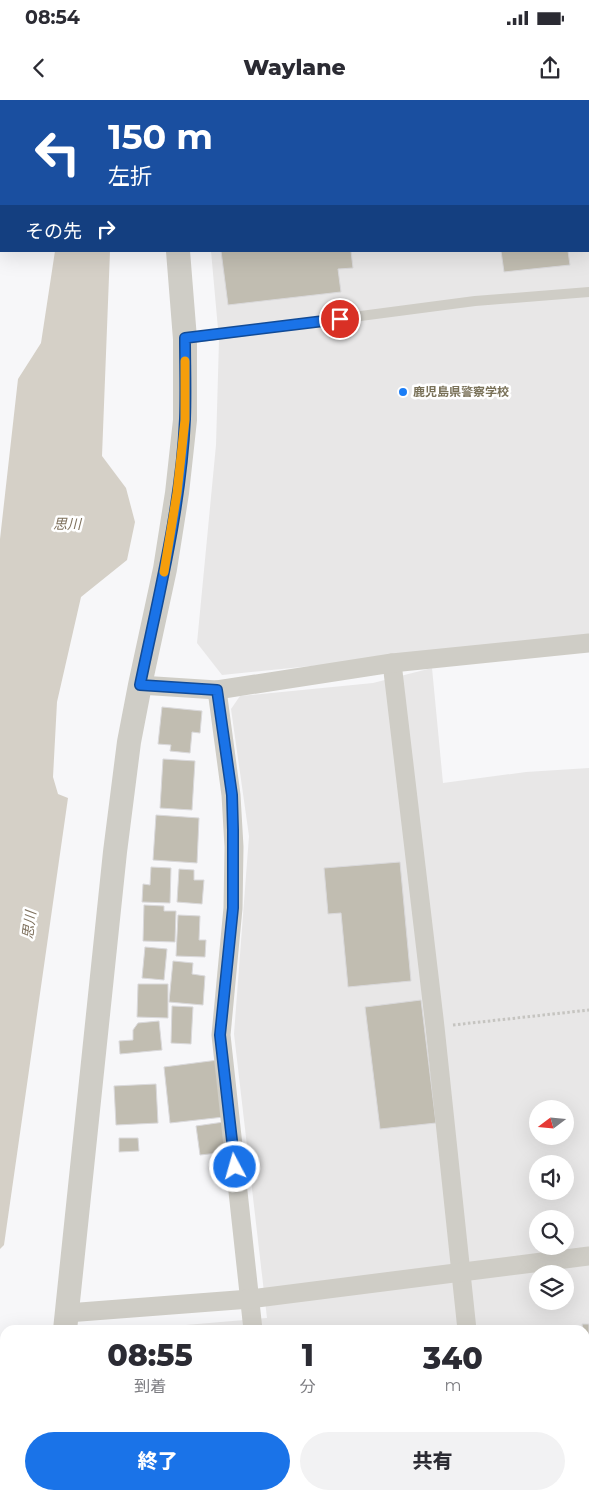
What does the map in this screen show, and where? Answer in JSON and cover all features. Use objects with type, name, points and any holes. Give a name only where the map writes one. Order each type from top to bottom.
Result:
[{"type":"street","points":[[178,252],[185,338],[185,420],[177,493],[165,569],[129,742],[114,852],[66,1321],[589,1256]]},
{"type":"street","points":[[140,685],[217,690],[392,663],[589,643]]},
{"type":"street","points":[[392,663],[435,1028],[466,1325]]},
{"type":"street","points":[[217,690],[232,795],[234,847],[233,908],[220,1035],[253,1325]]},
{"type":"lane","points":[[185,338],[475,301],[589,292]]},
{"type":"path","points":[[435,1028],[589,1010]]},
{"type":"shaded area","name":"鹿児島県警察学校","points":[[211,252],[589,252],[589,638],[222,675],[197,643],[216,445],[219,340]]},
{"type":"shaded area","points":[[432,668],[443,783],[526,772],[589,768],[589,1325],[185,1325],[267,1318],[234,1034],[249,836],[231,709],[240,696],[373,683]]},
{"type":"water","name":"思川","points":[[55,252],[110,252],[102,456],[126,488],[135,522],[127,560],[81,597],[57,702],[53,777],[58,794],[68,798],[4,1245],[0,1249],[0,539],[18,379],[41,343]]},
{"type":"building","points":[[221,252],[351,252],[353,268],[338,269],[341,292],[228,305]]},
{"type":"building","points":[[501,252],[568,252],[570,265],[504,272]]},
{"type":"building","points":[[162,707],[202,711],[200,733],[192,732],[190,753],[170,751],[171,745],[158,744]]},
{"type":"building","points":[[163,759],[195,761],[192,810],[160,808]]},
{"type":"building","points":[[156,815],[199,818],[197,863],[153,860]]},
{"type":"building","points":[[400,862],[411,981],[348,987],[341,913],[328,914],[324,868]]},
{"type":"building","points":[[151,867],[171,868],[170,903],[142,902],[143,884],[150,885]]},
{"type":"building","points":[[179,869],[194,870],[194,880],[204,880],[202,904],[177,902]]},
{"type":"building","points":[[144,905],[164,906],[164,911],[176,911],[175,942],[143,941]]},
{"type":"building","points":[[178,915],[200,916],[199,940],[206,940],[205,957],[176,956]]},
{"type":"building","points":[[145,947],[167,949],[164,980],[142,978]]},
{"type":"building","points":[[173,961],[193,963],[192,974],[205,976],[203,1005],[169,1002]]},
{"type":"building","points":[[138,984],[168,984],[168,1018],[137,1017]]},
{"type":"building","points":[[421,1000],[436,1123],[380,1129],[365,1007]]},
{"type":"building","points":[[172,1006],[193,1007],[191,1044],[171,1043]]},
{"type":"building","points":[[159,1021],[162,1050],[120,1054],[119,1041],[133,1040],[133,1030],[138,1023]]},
{"type":"building","points":[[218,1060],[224,1117],[170,1123],[164,1067]]},
{"type":"building","points":[[156,1084],[158,1123],[116,1125],[114,1086]]},
{"type":"building","points":[[224,1122],[227,1152],[200,1155],[196,1126]]},
{"type":"building","points":[[119,1138],[138,1138],[139,1151],[119,1152]]},
{"type":"slow traffic","points":[[164,572],[177,493],[185,420],[185,361]]},
{"type":"place","name":"鹿児島県警察学校","points":[[403,392]]},
{"type":"route","points":[[235,1167],[220,1035],[233,908],[234,847],[232,795],[217,690],[140,685],[165,569],[177,493],[185,420],[185,338],[340,319]]}]
